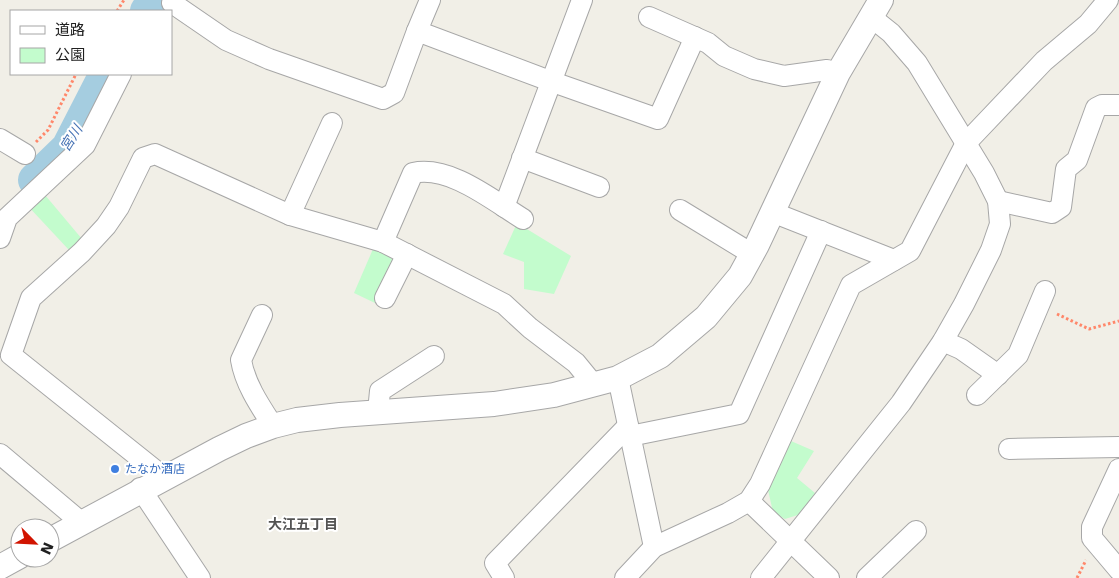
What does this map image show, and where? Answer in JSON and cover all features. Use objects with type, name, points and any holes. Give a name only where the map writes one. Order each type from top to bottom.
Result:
[{"type":"street","points":[[171,5],[226,40],[269,59],[383,99],[394,93],[430,0]]},
{"type":"street","points":[[504,207],[582,0]]},
{"type":"street","points":[[625,578],[654,547],[728,513],[749,501],[760,484],[851,285],[910,251],[966,143],[1044,61],[1088,24],[1108,0]]},
{"type":"street","points":[[60,535],[141,489],[246,436],[273,426],[306,419],[494,404],[554,395],[618,378],[660,356],[706,317],[740,276],[838,73],[876,8],[891,33],[917,64],[984,173],[998,201],[1000,224],[992,250],[943,341],[901,403],[761,578]]},
{"type":"street","points":[[649,17],[708,43],[724,56],[754,69],[784,76],[827,70],[838,73]]},
{"type":"street","points":[[417,31],[550,82],[658,119],[695,37]]},
{"type":"street","points":[[0,238],[7,218],[85,145],[120,75]]},
{"type":"street","points":[[998,201],[1052,213],[1061,207],[1066,169],[1077,160],[1096,108],[1102,104],[1119,105]]},
{"type":"street","points":[[290,215],[332,123]]},
{"type":"street","points":[[0,139],[25,154]]},
{"type":"street","points":[[164,478],[11,355],[31,298],[82,252],[106,226],[119,207],[144,158],[155,154],[290,215],[383,242],[504,304],[530,328],[576,363],[594,385]]},
{"type":"street","points":[[522,158],[599,186]]},
{"type":"street","points":[[383,242],[413,173],[424,170],[460,180],[522,219]]},
{"type":"street","points":[[680,210],[752,254]]},
{"type":"street","points":[[772,212],[894,260]]},
{"type":"street","points":[[504,578],[495,562],[629,431],[739,414],[821,231]]},
{"type":"street","points":[[385,298],[407,254]]},
{"type":"street","points":[[977,395],[1018,355],[1046,302]]},
{"type":"street","points":[[262,315],[241,360],[254,396],[273,426]]},
{"type":"street","points":[[943,341],[961,349],[998,375]]},
{"type":"street","points":[[378,412],[380,391],[434,356]]},
{"type":"street","points":[[618,378],[654,547]]},
{"type":"street","points":[[1009,449],[1119,447]]},
{"type":"street","points":[[0,454],[82,523]]},
{"type":"street","points":[[1119,470],[1092,527],[1092,538],[1119,570]]},
{"type":"street","points":[[141,489],[200,578]]},
{"type":"street","points":[[749,501],[829,578]]},
{"type":"street","points":[[867,578],[916,531]]},
{"type":"path","points":[[25,154],[48,130],[76,75]]},
{"type":"path","points":[[1046,302],[1058,316],[1089,329],[1119,321]]},
{"type":"green space","points":[[45,195],[82,239],[69,250],[27,205]]},
{"type":"green space","points":[[517,223],[571,256],[554,294],[524,289],[524,262],[503,254]]},
{"type":"green space","points":[[373,249],[397,259],[375,303],[354,293]]},
{"type":"green space","points":[[791,441],[814,451],[797,478],[815,493],[801,514],[785,519],[773,512],[768,490]]},
{"type":"waterway","name":"宮川","points":[[148,10],[155,0]]},
{"type":"waterway","name":"宮川","points":[[35,180],[68,148],[105,75]]},
{"type":"place","name":"たなか酒店","points":[[115,469]]},
{"type":"district","name":"大江五丁目","points":[[303,524]]}]
